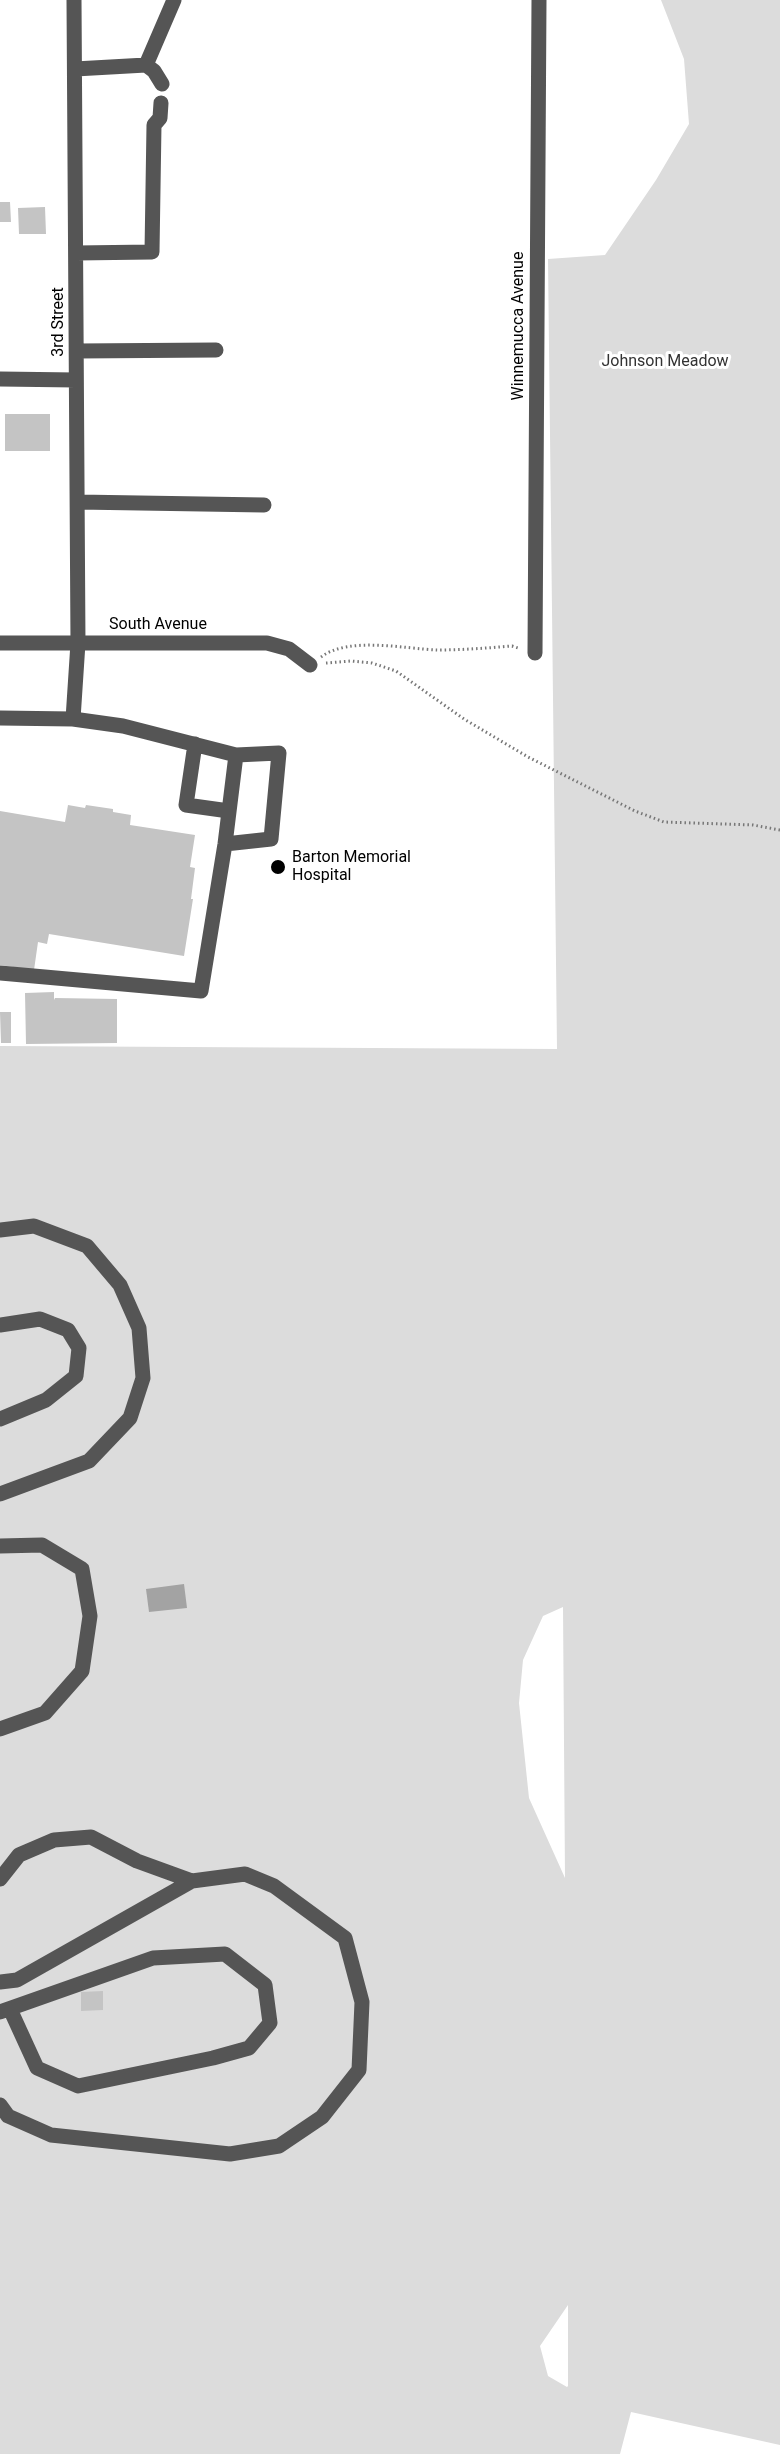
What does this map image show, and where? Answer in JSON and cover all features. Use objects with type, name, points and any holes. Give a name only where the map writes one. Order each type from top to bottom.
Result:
[{"type":"street","name":"3rd Street","points":[[73,719],[78,643],[74,0]]},
{"type":"street","points":[[146,65],[174,0]]},
{"type":"street","name":"Winnemucca Avenue","points":[[535,652],[539,0]]},
{"type":"street","points":[[75,69],[146,65],[154,71],[162,84]]},
{"type":"street","points":[[76,253],[152,252],[154,125],[160,118],[161,103]]},
{"type":"street","points":[[77,351],[216,350]]},
{"type":"street","points":[[0,379],[75,380]]},
{"type":"street","points":[[78,502],[264,505]]},
{"type":"street","name":"South Avenue","points":[[0,643],[267,643],[289,649],[310,665]]},
{"type":"street","points":[[0,718],[73,719],[123,726],[236,755],[279,753],[271,839],[225,844]]},
{"type":"street","points":[[195,744],[186,805],[229,812]]},
{"type":"street","points":[[0,973],[201,991],[225,844],[236,755]]},
{"type":"street","points":[[0,1230],[34,1226],[87,1246],[120,1285],[139,1328],[143,1378],[129,1418],[89,1461],[0,1494]]},
{"type":"street","points":[[0,1325],[40,1319],[68,1330],[79,1348],[76,1376],[46,1400],[0,1419]]},
{"type":"street","points":[[0,1546],[42,1545],[82,1569],[90,1616],[82,1671],[45,1713],[0,1729]]},
{"type":"street","points":[[0,1879],[19,1856],[54,1840],[91,1837],[138,1861],[192,1881]]},
{"type":"street","points":[[0,1982],[17,1980],[192,1881],[245,1874],[274,1886],[345,1938],[362,2002],[359,2070],[322,2117],[279,2146],[230,2154],[51,2135],[9,2116],[0,2105]]},
{"type":"street","points":[[225,1954],[265,1985],[270,2023],[249,2048],[213,2058],[78,2086],[37,2068],[5,2011],[153,1958],[225,1954]]},
{"type":"path","points":[[310,665],[329,651],[358,646],[462,650],[512,646],[535,652]]},
{"type":"path","points":[[310,665],[351,661],[372,663],[396,671],[464,719],[528,757],[635,812],[664,822],[753,825],[780,830]]},
{"type":"green space","name":"Johnson Meadow","points":[[661,0],[780,0],[780,2445],[631,2412],[620,2454],[0,2454],[0,1046],[557,1049],[548,259],[605,255],[656,180],[689,124],[684,59]],"holes":[[[563,1607],[565,1878],[529,1798],[519,1703],[523,1660],[543,1616]],[[568,2305],[568,2386],[567,2387],[548,2376],[540,2346]]]},
{"type":"shaded area","points":[[184,1584],[187,1608],[149,1612],[146,1589]]},
{"type":"building","points":[[0,202],[10,202],[11,222],[0,222]]},
{"type":"building","points":[[45,207],[46,234],[19,234],[18,208]]},
{"type":"building","points":[[5,414],[50,414],[50,451],[5,451]]},
{"type":"building","points":[[68,805],[113,809],[113,812],[131,815],[130,825],[195,835],[190,867],[195,868],[191,899],[193,899],[184,956],[49,934],[47,944],[38,942],[34,970],[0,965],[0,811],[65,822]]},
{"type":"building","points":[[54,992],[54,1000],[55,998],[117,999],[117,1043],[26,1044],[25,993]]},
{"type":"building","points":[[0,1012],[11,1012],[11,1043],[1,1043]]},
{"type":"building","points":[[103,1991],[103,2010],[81,2011],[81,1992]]},
{"type":"place","name":"Barton Memorial Hospital","points":[[278,867]]}]
